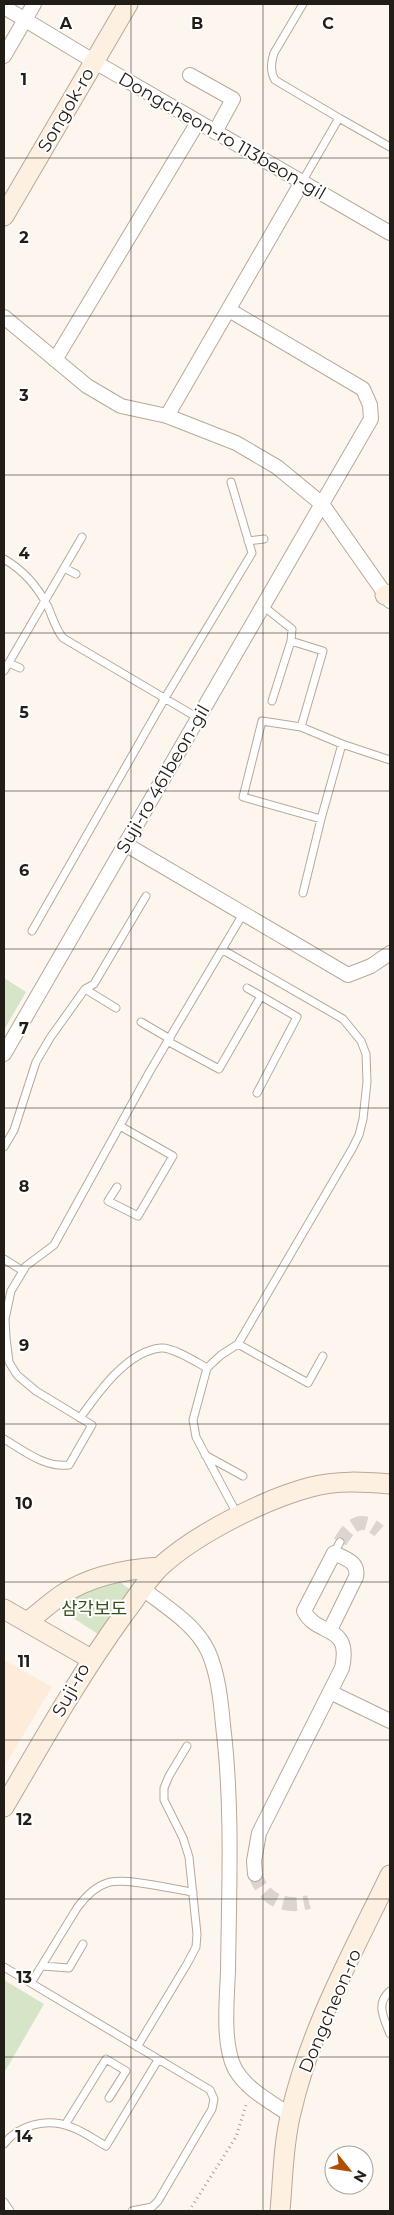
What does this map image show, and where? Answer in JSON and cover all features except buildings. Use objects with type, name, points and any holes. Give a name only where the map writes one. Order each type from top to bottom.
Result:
[{"type":"street","points":[[4,56],[34,4]]},
{"type":"street","name":"Songok-ro","points":[[4,216],[128,4]]},
{"type":"street","name":"Dongcheon-ro 113beon-gil","points":[[4,8],[390,233]]},
{"type":"street","points":[[190,74],[233,99],[215,132]]},
{"type":"street","points":[[55,360],[198,122]]},
{"type":"street","points":[[167,416],[230,310],[302,182]]},
{"type":"street","name":"Suji-ro 461beon-gil","points":[[4,1054],[371,419],[370,405],[363,389],[230,310]]},
{"type":"street","points":[[4,316],[87,386],[120,406],[167,416],[236,443],[277,467],[322,504],[388,597]]},
{"type":"street","points":[[125,844],[348,975],[371,966],[390,953]]},
{"type":"street","points":[[91,1659],[160,1567],[192,1542],[238,1516],[311,1487],[353,1482],[390,1484]]},
{"type":"street","points":[[255,1874],[254,1861],[259,1833],[342,1668],[345,1657],[344,1647],[338,1637],[330,1630],[308,1619],[304,1611],[337,1548],[355,1564],[358,1570],[330,1630]]},
{"type":"street","points":[[27,1622],[64,1593],[93,1579],[128,1569],[160,1567]]},
{"type":"street","points":[[143,1589],[188,1624],[208,1650],[214,1670],[221,1707],[230,1799],[228,2034],[230,2055],[236,2069],[251,2088],[290,2114]]},
{"type":"street","name":"Suji-ro","points":[[4,1609],[91,1659],[4,1807]]},
{"type":"street","points":[[330,1692],[390,1721]]},
{"type":"street","name":"Dongcheon-ro","points":[[280,2211],[290,2114],[305,2064],[323,2017],[390,1875]]},
{"type":"lane","points":[[303,4],[274,53],[272,74],[275,80],[390,146]]},
{"type":"lane","points":[[302,182],[339,118]]},
{"type":"lane","points":[[32,931],[165,698],[252,553],[231,482]]},
{"type":"lane","points":[[4,671],[82,537]]},
{"type":"lane","points":[[248,541],[264,539]]},
{"type":"lane","points":[[4,559],[17,567],[40,593],[57,631],[63,638],[198,718]]},
{"type":"lane","points":[[64,568],[76,574]]},
{"type":"lane","points":[[263,606],[292,629],[291,641],[272,701]]},
{"type":"lane","points":[[291,641],[322,651],[301,727]]},
{"type":"lane","points":[[9,662],[20,668]]},
{"type":"lane","points":[[321,819],[243,796],[262,721],[301,727],[342,744],[390,760]]},
{"type":"lane","points":[[303,893],[342,744]]},
{"type":"lane","points":[[4,1147],[16,1124],[36,1062],[54,1032],[85,989],[94,984],[146,896]]},
{"type":"lane","points":[[4,1439],[44,1463],[58,1466],[69,1465],[92,1425],[36,1391],[17,1375],[9,1362],[5,1319],[11,1291],[26,1266],[54,1245],[242,914]]},
{"type":"lane","points":[[223,950],[343,1018],[361,1041],[366,1054],[367,1067],[366,1098],[359,1135],[238,1344],[221,1355],[207,1368],[193,1420],[196,1438],[238,1516]]},
{"type":"lane","points":[[247,988],[297,1018],[256,1093]]},
{"type":"lane","points":[[85,989],[116,1008]]},
{"type":"lane","points":[[140,1022],[219,1069],[261,996]]},
{"type":"lane","points":[[117,1187],[108,1201],[138,1216],[173,1156],[120,1126]]},
{"type":"lane","points":[[4,1259],[24,1270]]},
{"type":"lane","points":[[238,1344],[308,1383],[323,1356]]},
{"type":"lane","points":[[80,1418],[115,1374],[128,1363],[144,1354],[162,1348],[207,1368]]},
{"type":"lane","points":[[205,1455],[243,1476]]},
{"type":"lane","points":[[137,2047],[193,1955],[197,1934],[189,1857],[183,1838],[164,1800],[164,1788],[169,1776],[187,1746]]},
{"type":"lane","points":[[31,1983],[85,1896],[97,1887],[108,1882],[123,1882],[193,1892]]},
{"type":"lane","points":[[42,1966],[70,1968],[83,1944]]},
{"type":"lane","points":[[4,1967],[210,2090],[214,2099],[212,2109],[158,2201],[152,2206],[132,2211]]},
{"type":"lane","points":[[390,1991],[384,1996],[380,2010],[390,2034]]},
{"type":"lane","points":[[65,2125],[106,2059],[126,2071],[109,2098]]},
{"type":"lane","points":[[4,2144],[18,2130],[31,2125],[55,2123],[65,2125],[106,2146],[158,2060]]},
{"type":"lane","points":[[4,2202],[10,2211]]},
{"type":"path","points":[[189,2211],[236,2138],[251,2088]]},
{"type":"shaded area","points":[[4,1660],[52,1687],[4,1767]]},
{"type":"green space","points":[[4,978],[26,992],[4,1030]]},
{"type":"green space","name":"삼각보도","points":[[120,1582],[132,1591],[98,1634],[59,1609],[77,1595]]},
{"type":"green space","points":[[4,1980],[44,2004],[4,2073]]},
{"type":"tunnel","points":[[340,1542],[356,1524],[367,1524],[379,1531]]},
{"type":"tunnel","points":[[255,1874],[263,1890],[276,1900],[291,1904],[309,1902]]}]
